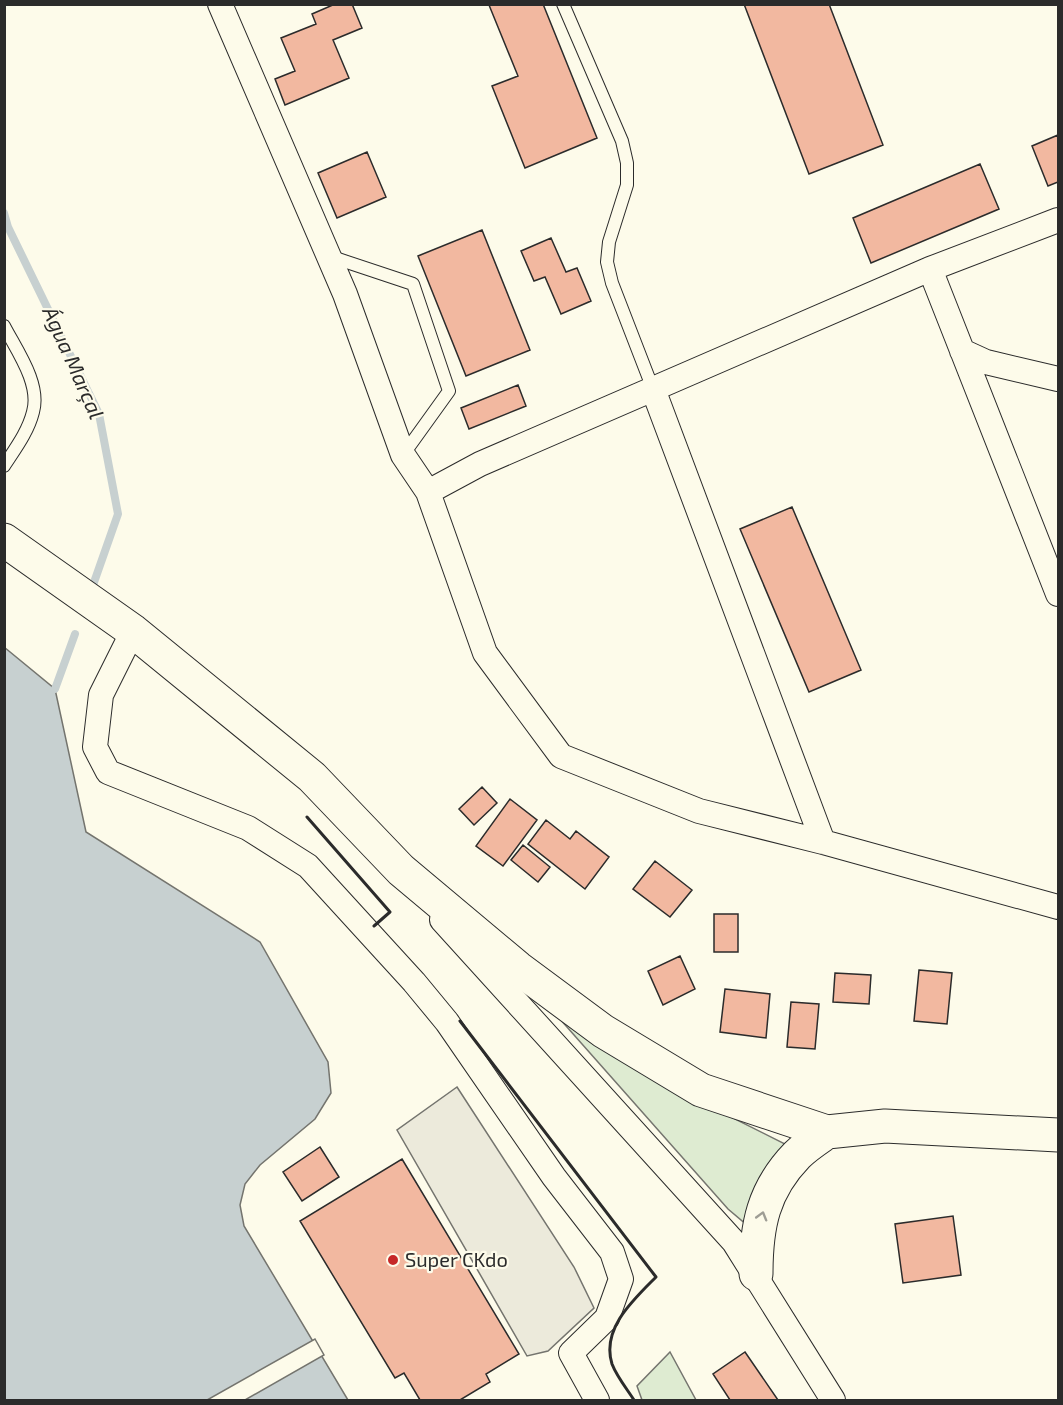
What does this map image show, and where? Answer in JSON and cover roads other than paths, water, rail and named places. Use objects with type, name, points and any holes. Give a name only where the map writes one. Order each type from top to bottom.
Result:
[{"type":"main road","points":[[4,540],[134,631],[312,777],[401,870],[518,968],[603,1031],[701,1090],[827,1132],[885,1126],[1059,1135]]},
{"type":"main road","points":[[756,1274],[756,1241],[772,1186],[798,1154],[827,1132]]},
{"type":"street","points":[[220,4],[345,294],[403,455],[428,492],[484,653],[561,756],[699,811],[823,842],[1059,907]]},
{"type":"street","points":[[428,492],[480,464],[930,268],[1059,220]]},
{"type":"street","points":[[930,268],[1059,594]]},
{"type":"street","points":[[962,351],[986,362],[1059,379]]},
{"type":"street","points":[[653,389],[823,842]]},
{"type":"street","points":[[134,631],[100,695],[95,747],[108,772],[248,828],[308,866],[414,982],[447,1022],[554,1177],[612,1252],[621,1279],[607,1317],[572,1353],[597,1401]]},
{"type":"street","points":[[401,870],[423,899],[734,1242],[833,1401]]},
{"type":"lane","points":[[563,4],[622,141],[627,164],[627,185],[609,242],[607,262],[612,283],[653,389]]},
{"type":"lane","points":[[328,256],[413,284],[449,391],[403,455]]},
{"type":"lane","points":[[4,326],[33,384],[34,411],[25,432],[4,466]]},
{"type":"waterway","name":"Água Marçal","points":[[4,213],[8,227],[99,414],[118,514],[92,588]]},
{"type":"waterway","name":"Água Marçal","points":[[55,689],[75,634]]},
{"type":"place","name":"Super CKdo","points":[[393,1260]]}]
